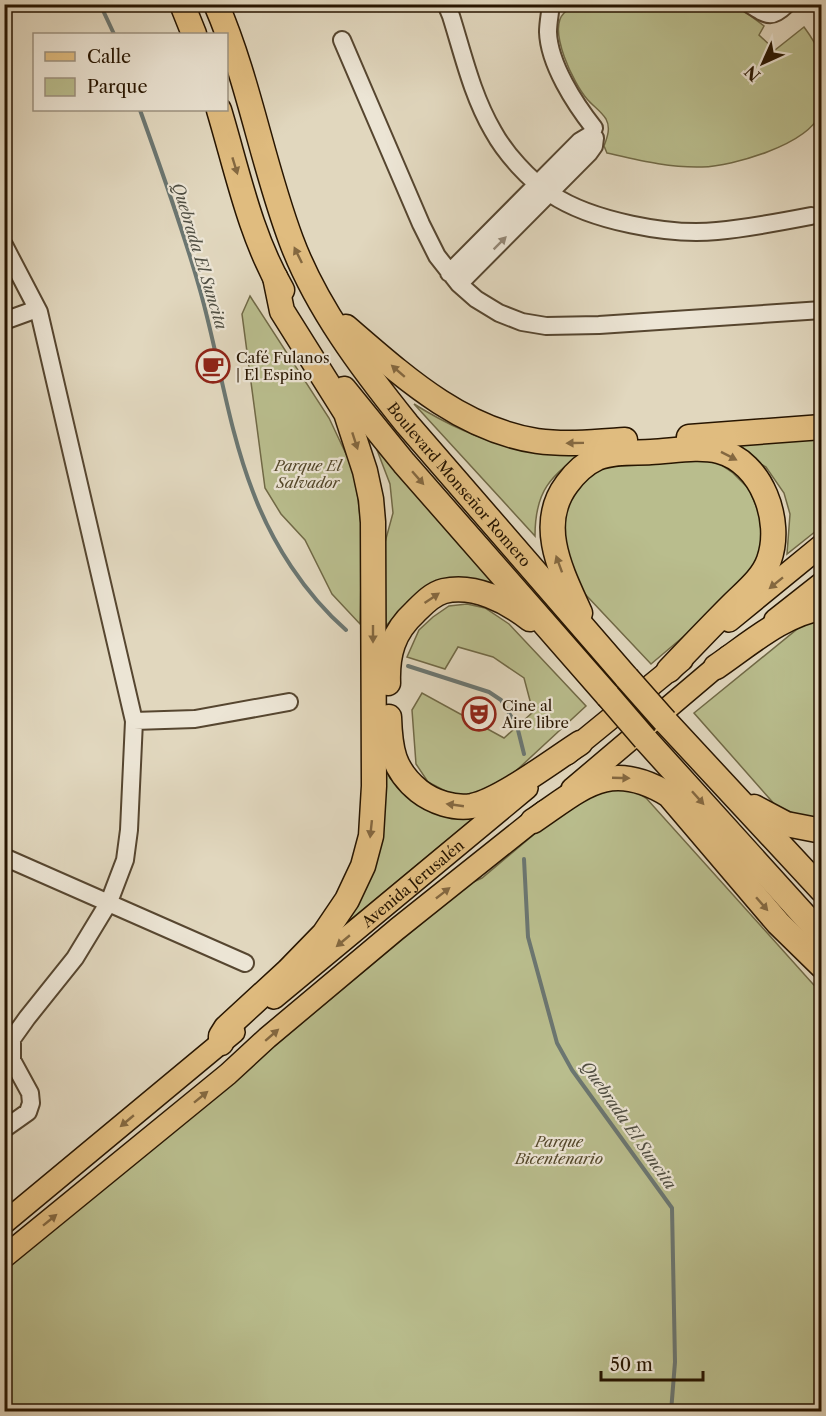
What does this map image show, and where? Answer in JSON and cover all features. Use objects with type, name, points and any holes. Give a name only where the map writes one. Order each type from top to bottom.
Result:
[{"type":"highway","points":[[182,4],[194,33]]},
{"type":"highway","name":"Boulevard Monseñor Romero","points":[[216,4],[226,33]]},
{"type":"highway","name":"Boulevard Monseñor Romero","points":[[228,38],[291,240],[324,308],[376,386],[590,637],[822,890]]},
{"type":"highway","name":"Boulevard Monseñor Romero","points":[[219,111],[238,178],[259,239],[275,277],[320,355],[369,421],[645,739],[822,935]]},
{"type":"highway","points":[[221,1043],[221,1035],[226,1028],[324,934],[347,900],[363,866],[371,836],[374,786],[371,499],[345,413],[282,311],[275,277]]},
{"type":"highway","points":[[324,308],[433,398],[464,417],[514,436],[558,443],[822,427]]},
{"type":"highway","points":[[590,637],[560,566],[552,536],[556,506],[562,490],[584,466],[598,458],[614,454],[703,449],[731,455],[752,473],[765,494],[772,514],[774,530],[769,562],[748,589],[669,670]]},
{"type":"highway","points":[[572,653],[518,609],[496,597],[459,590],[443,591],[429,599],[411,616],[398,631],[391,646],[387,665],[390,746],[398,768],[414,786],[433,799],[447,805],[462,807],[490,799],[580,743]]},
{"type":"highway","points":[[716,667],[785,621],[804,612],[822,608]]},
{"type":"highway","points":[[533,821],[580,788],[605,779],[630,779],[657,788],[669,795],[778,923],[822,966]]},
{"type":"highway","points":[[737,797],[786,824],[822,831]]},
{"type":"main road","name":"Avenida Jerusalén","points":[[4,1223],[580,743],[822,546]]},
{"type":"main road","name":"Avenida Jerusalén","points":[[4,1257],[228,1074],[267,1038],[397,929],[533,821],[716,667],[822,583]]},
{"type":"street","points":[[446,4],[484,115],[504,148],[544,188],[586,212],[658,230],[715,232],[812,216]]},
{"type":"street","points":[[454,278],[544,188],[589,153],[594,146],[593,133],[568,90],[554,57],[548,31],[551,4]]},
{"type":"street","points":[[749,4],[767,15],[778,13],[787,4]]},
{"type":"street","points":[[342,40],[437,256],[454,278],[476,299],[499,313],[522,322],[546,326],[598,325],[822,310]]},
{"type":"street","points":[[4,245],[37,309],[134,721],[129,830],[125,860],[109,902],[75,958],[12,1039],[12,1060],[30,1093],[31,1104],[28,1112],[4,1129]]},
{"type":"street","points":[[4,321],[37,309]]},
{"type":"street","points":[[134,721],[195,719],[289,702]]},
{"type":"street","points":[[4,857],[245,963]]},
{"type":"green space","points":[[585,5],[736,5],[764,26],[759,35],[775,50],[804,27],[820,57],[822,106],[820,114],[812,125],[785,144],[732,163],[690,167],[642,161],[607,153],[604,146],[608,133],[606,119],[582,92],[560,44],[560,21],[564,13]]},
{"type":"green space","name":"Parque El Salvador","points":[[250,296],[329,418],[355,473],[362,534],[360,624],[332,594],[305,540],[281,514],[265,488],[242,314]]},
{"type":"green space","points":[[414,404],[463,430],[502,444],[533,449],[586,450],[563,468],[547,486],[538,507],[535,536]]},
{"type":"green space","points":[[821,433],[821,527],[787,554],[790,514],[784,493],[766,467],[721,441]]},
{"type":"green space","points":[[377,450],[494,583],[470,580],[402,609],[380,632],[381,557],[393,513],[390,484]]},
{"type":"green space","points":[[621,458],[714,460],[733,473],[749,489],[759,513],[763,548],[752,572],[702,621],[651,664],[585,594],[567,565],[562,506],[574,484]]},
{"type":"green space","points":[[467,604],[485,608],[509,624],[586,706],[505,781],[471,795],[451,794],[428,782],[416,764],[412,710],[422,693],[504,738],[533,712],[524,678],[493,657],[458,647],[445,669],[407,657],[419,630],[433,617],[449,606]]},
{"type":"green space","points":[[821,620],[821,819],[807,818],[777,807],[694,713],[801,626]]},
{"type":"green space","points":[[382,760],[390,778],[407,795],[475,817],[343,926]]},
{"type":"green space","name":"Parque Bicentenario","points":[[611,788],[635,791],[647,799],[821,993],[821,1411],[5,1412],[5,1270],[469,884],[482,878],[569,805]]},
{"type":"waterway","name":"Quebrada El Suncita","points":[[100,4],[114,33]]},
{"type":"waterway","name":"Quebrada El Suncita","points":[[140,111],[172,199],[193,267],[207,315],[230,418],[253,492],[270,530],[291,567],[317,600],[346,630]]},
{"type":"waterway","name":"Quebrada El Suncita","points":[[408,666],[489,692],[501,700],[517,726],[524,754]]},
{"type":"waterway","name":"Quebrada El Suncita","points":[[524,859],[528,937],[557,1043],[572,1070],[672,1208],[675,1362],[671,1412]]},
{"type":"place","name":"Café Fulanos | El Espino","points":[[213,366]]},
{"type":"place","name":"Cine al Aire libre","points":[[479,714]]}]
